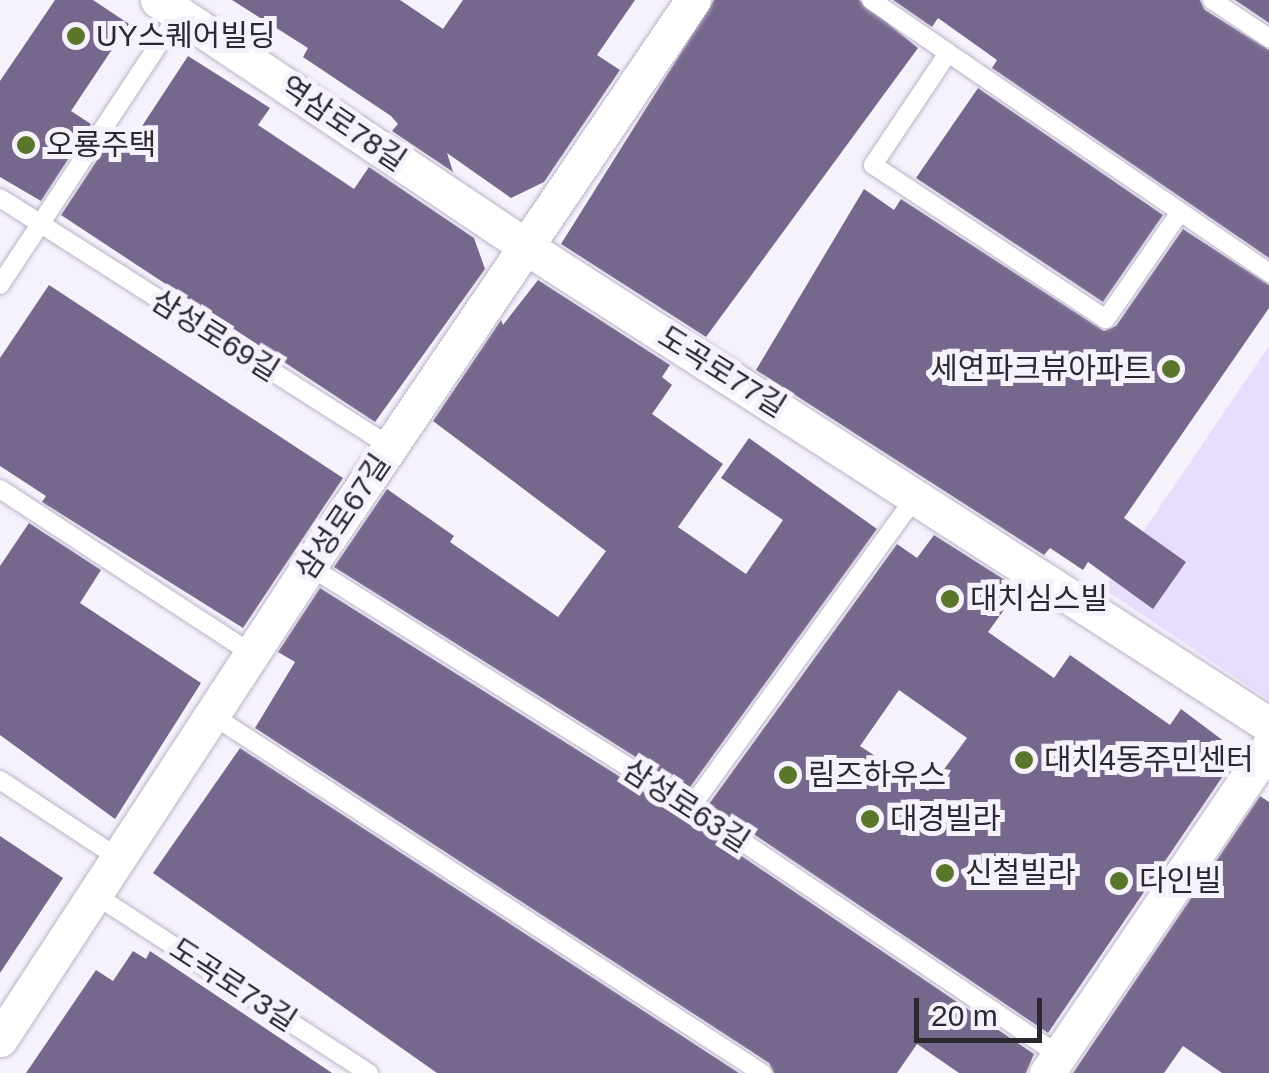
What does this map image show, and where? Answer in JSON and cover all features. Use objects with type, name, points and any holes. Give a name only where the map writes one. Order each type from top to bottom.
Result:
[{"type":"street","name":"삼성로67길","points":[[0,1039],[215,716],[309,566],[693,0]]},
{"type":"street","name":"역삼로78길","points":[[175,4],[528,248]]},
{"type":"street","name":"도곡로77길","points":[[528,248],[1269,725]]},
{"type":"street","name":"삼성로63길","points":[[1052,1064],[1269,746]]},
{"type":"lane","points":[[871,0],[1269,273]]},
{"type":"lane","points":[[1212,0],[1269,38]]},
{"type":"lane","points":[[0,285],[175,4]]},
{"type":"lane","points":[[948,54],[874,165],[1106,319],[1180,212]]},
{"type":"lane","name":"삼성로69길","points":[[0,198],[390,447]]},
{"type":"lane","points":[[0,488],[254,654]]},
{"type":"lane","points":[[691,807],[917,496]]},
{"type":"lane","name":"삼성로63길","points":[[309,566],[691,807],[1052,1064]]},
{"type":"lane","points":[[215,716],[762,1073]]},
{"type":"lane","points":[[0,780],[121,859]]},
{"type":"lane","name":"도곡로73길","points":[[97,896],[369,1073]]},
{"type":"shaded area","points":[[1269,346],[1269,700],[1104,589]]},
{"type":"building","points":[[55,0],[93,0],[129,24],[71,111],[91,124],[41,201],[0,177],[0,81]]},
{"type":"building","points":[[232,0],[400,0],[443,29],[463,0],[635,0],[597,55],[620,70],[544,182],[511,198],[447,153],[453,172],[392,131],[398,124],[391,116],[303,57],[308,48]]},
{"type":"building","points":[[714,0],[859,0],[918,48],[706,337],[561,244]]},
{"type":"building","points":[[893,0],[1200,0],[1205,10],[1269,50],[1269,258],[992,68],[997,60],[938,18],[932,27]]},
{"type":"building","points":[[1235,0],[1269,0],[1269,23]]},
{"type":"building","points":[[188,56],[270,108],[258,125],[354,189],[369,167],[474,238],[485,269],[375,422],[61,215],[111,139],[127,149]]},
{"type":"building","points":[[978,88],[1163,215],[1103,302],[916,178]]},
{"type":"building","points":[[864,189],[894,210],[901,199],[1104,331],[1116,326],[1183,229],[1269,285],[1269,308],[1124,518],[1186,562],[1153,609],[1088,562],[1083,570],[1050,548],[1044,555],[756,370]]},
{"type":"building","points":[[538,280],[670,365],[662,377],[672,385],[652,414],[723,464],[678,527],[746,574],[783,520],[721,478],[749,438],[877,529],[688,790],[334,567],[387,489],[454,536],[450,542],[558,617],[606,551],[433,421],[501,320],[503,325]]},
{"type":"building","points":[[49,285],[343,478],[243,628],[42,502],[46,496],[0,466],[0,358]]},
{"type":"building","points":[[29,523],[101,570],[80,603],[201,683],[115,819],[0,735],[0,566]]},
{"type":"building","points":[[934,535],[1019,589],[988,632],[1054,678],[1070,655],[1170,725],[1181,709],[1233,748],[1217,768],[1225,773],[1048,1033],[709,804],[897,544],[917,558]],"holes":[[[899,690],[967,738],[928,791],[860,746]]]},
{"type":"building","points":[[320,588],[684,817],[1034,1054],[1026,1073],[959,1073],[917,1044],[897,1073],[774,1073],[769,1063],[255,728],[295,662],[278,652]]},
{"type":"building","points":[[240,748],[739,1073],[437,1073],[153,873]]},
{"type":"building","points":[[1260,796],[1269,802],[1269,1073],[1222,1073],[1183,1046],[1164,1073],[1073,1073]]},
{"type":"building","points":[[0,836],[63,878],[0,973]]},
{"type":"building","points":[[133,951],[146,959],[150,951],[332,1073],[26,1073],[96,970],[113,981]]},
{"type":"place","name":"UY스퀘어빌딩","points":[[76,36]]},
{"type":"place","name":"오룡주택","points":[[26,145]]},
{"type":"place","name":"세연파크뷰아파트","points":[[1171,369]]},
{"type":"place","name":"대치심스빌","points":[[950,599]]},
{"type":"place","name":"대치4동주민센터","points":[[1024,760]]},
{"type":"place","name":"림즈하우스","points":[[788,775]]},
{"type":"place","name":"대경빌라","points":[[870,819]]},
{"type":"place","name":"신철빌라","points":[[945,873]]},
{"type":"place","name":"다인빌","points":[[1119,881]]}]
